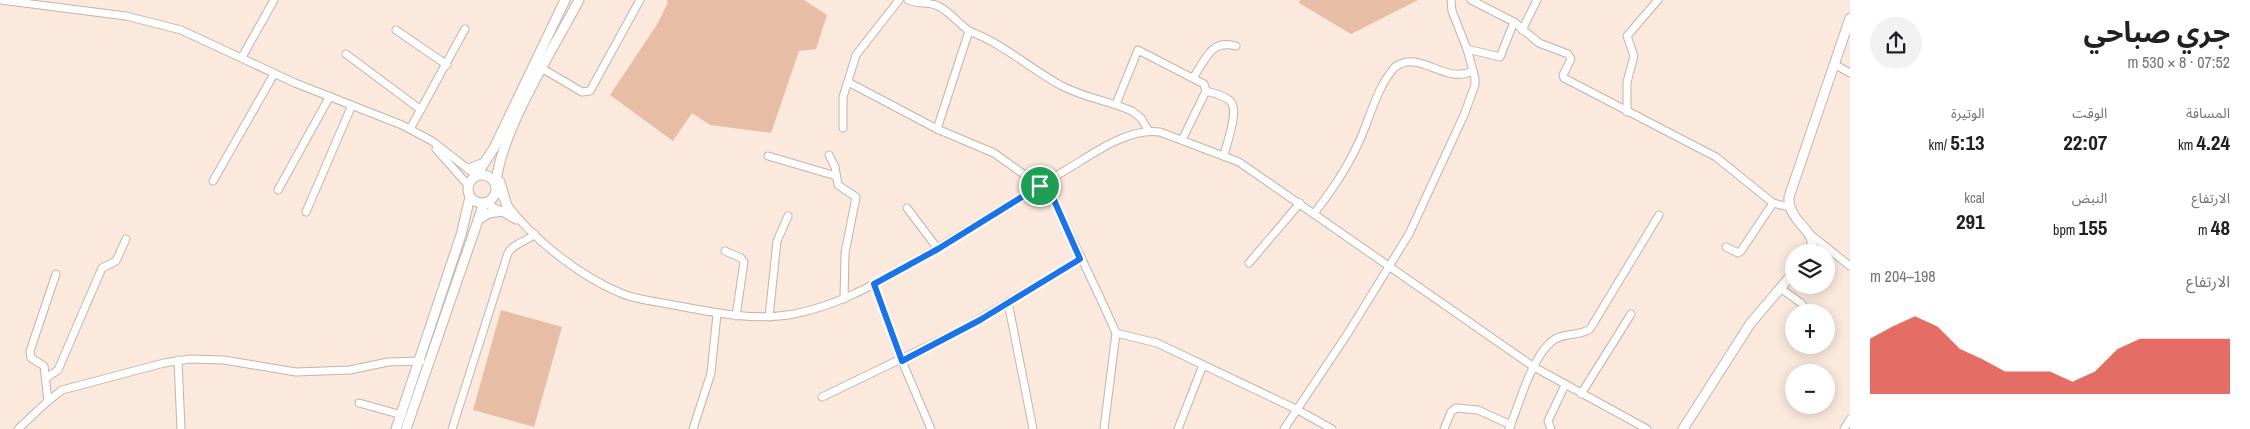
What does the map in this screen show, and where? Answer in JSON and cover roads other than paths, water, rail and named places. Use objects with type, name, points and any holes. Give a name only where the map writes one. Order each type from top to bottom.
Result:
[{"type":"street","points":[[0,0],[77,8],[163,24],[242,57],[274,74],[352,105],[424,137],[473,173],[488,176],[496,187],[504,208]]},
{"type":"street","points":[[77,0],[77,8]]},
{"type":"street","points":[[242,57],[274,0]]},
{"type":"street","points":[[396,429],[461,234],[470,197],[468,185],[473,173],[486,162],[565,0]]},
{"type":"street","points":[[406,429],[471,237],[485,203],[495,196],[498,169],[525,102],[579,0]]},
{"type":"street","points":[[543,69],[582,92],[590,91],[640,0]]},
{"type":"street","points":[[843,128],[842,108],[848,82],[859,50],[878,30],[899,0]]},
{"type":"street","points":[[908,0],[918,3],[925,1],[944,9],[969,31],[995,42],[1036,72],[1064,87],[1089,97],[1116,104],[1141,118],[1148,130]]},
{"type":"street","points":[[1284,429],[1348,333],[1409,234],[1464,115],[1475,85],[1467,49],[1452,11],[1451,0]]},
{"type":"street","points":[[1471,0],[1514,22],[1539,44],[1570,56],[1570,63],[1563,75],[1564,78],[1716,157],[1773,203],[1789,207]]},
{"type":"street","points":[[1522,30],[1537,0]]},
{"type":"street","points":[[1627,112],[1627,82],[1634,56],[1627,36],[1658,0]]},
{"type":"street","points":[[1850,18],[1789,197],[1789,207],[1794,219],[1850,266]]},
{"type":"street","points":[[1467,49],[1500,57],[1514,22]]},
{"type":"street","points":[[410,130],[465,29]]},
{"type":"street","points":[[396,30],[447,65]]},
{"type":"street","points":[[937,129],[969,31]]},
{"type":"street","points":[[1193,78],[1215,45],[1225,42],[1236,46]]},
{"type":"street","points":[[1116,104],[1138,50],[1193,78],[1204,84],[1206,91],[1182,140]]},
{"type":"street","points":[[346,54],[421,110]]},
{"type":"street","points":[[1314,214],[1340,180],[1358,143],[1373,105],[1395,67],[1409,62],[1426,64],[1455,76],[1463,76],[1473,71]]},
{"type":"street","points":[[1834,64],[1850,73]]},
{"type":"street","points":[[213,181],[274,74]]},
{"type":"street","points":[[848,82],[937,129],[994,153],[1043,184],[1103,302],[1116,332],[1104,429]]},
{"type":"street","points":[[1206,91],[1230,100],[1234,107],[1232,126],[1224,156]]},
{"type":"street","points":[[278,190],[330,96]]},
{"type":"street","points":[[306,212],[352,105]]},
{"type":"street","points":[[470,197],[476,202],[504,208],[588,276],[622,293],[648,301],[717,314],[769,317],[794,314],[844,299],[938,249],[1104,148],[1148,130],[1160,132],[1240,162],[1534,367],[1647,429]]},
{"type":"street","points":[[424,137],[468,185]]},
{"type":"street","points":[[829,155],[839,187],[853,193],[856,197],[845,253],[844,299]]},
{"type":"street","points":[[768,156],[836,176]]},
{"type":"street","points":[[498,169],[504,208]]},
{"type":"street","points":[[1249,263],[1300,203]]},
{"type":"street","points":[[1726,248],[1736,252],[1741,251],[1773,203]]},
{"type":"street","points":[[479,219],[504,208]]},
{"type":"street","points":[[907,208],[938,249]]},
{"type":"street","points":[[1444,429],[1451,412],[1456,408],[1478,410],[1510,427],[1534,367],[1550,343],[1559,337],[1582,334],[1590,328],[1659,215]]},
{"type":"street","points":[[769,317],[777,241],[788,216]]},
{"type":"street","points":[[452,429],[508,253],[513,247],[525,242],[532,231]]},
{"type":"street","points":[[1811,235],[1813,244]]},
{"type":"street","points":[[46,378],[58,370],[102,268],[116,261],[126,239]]},
{"type":"street","points":[[725,251],[741,258],[744,262],[736,316]]},
{"type":"street","points":[[822,398],[902,361],[961,330],[1080,259]]},
{"type":"street","points":[[48,401],[44,366],[31,358],[30,351],[56,274]]},
{"type":"street","points":[[1683,429],[1750,324],[1785,282]]},
{"type":"street","points":[[874,284],[902,361],[931,429]]},
{"type":"street","points":[[1780,288],[1802,304]]},
{"type":"street","points":[[1008,302],[1033,429]]},
{"type":"street","points":[[693,429],[711,373],[717,314]]},
{"type":"street","points":[[1581,394],[1631,314]]},
{"type":"street","points":[[1116,332],[1157,343],[1296,409],[1332,429]]},
{"type":"street","points":[[18,429],[62,390],[178,360],[208,358],[296,372],[350,370],[388,362],[420,361]]},
{"type":"street","points":[[178,360],[181,429]]},
{"type":"street","points":[[1178,429],[1203,365]]},
{"type":"street","points":[[1551,429],[1548,421],[1565,385]]},
{"type":"street","points":[[359,403],[402,415]]},
{"type":"street","points":[[1844,429],[1850,419]]}]
